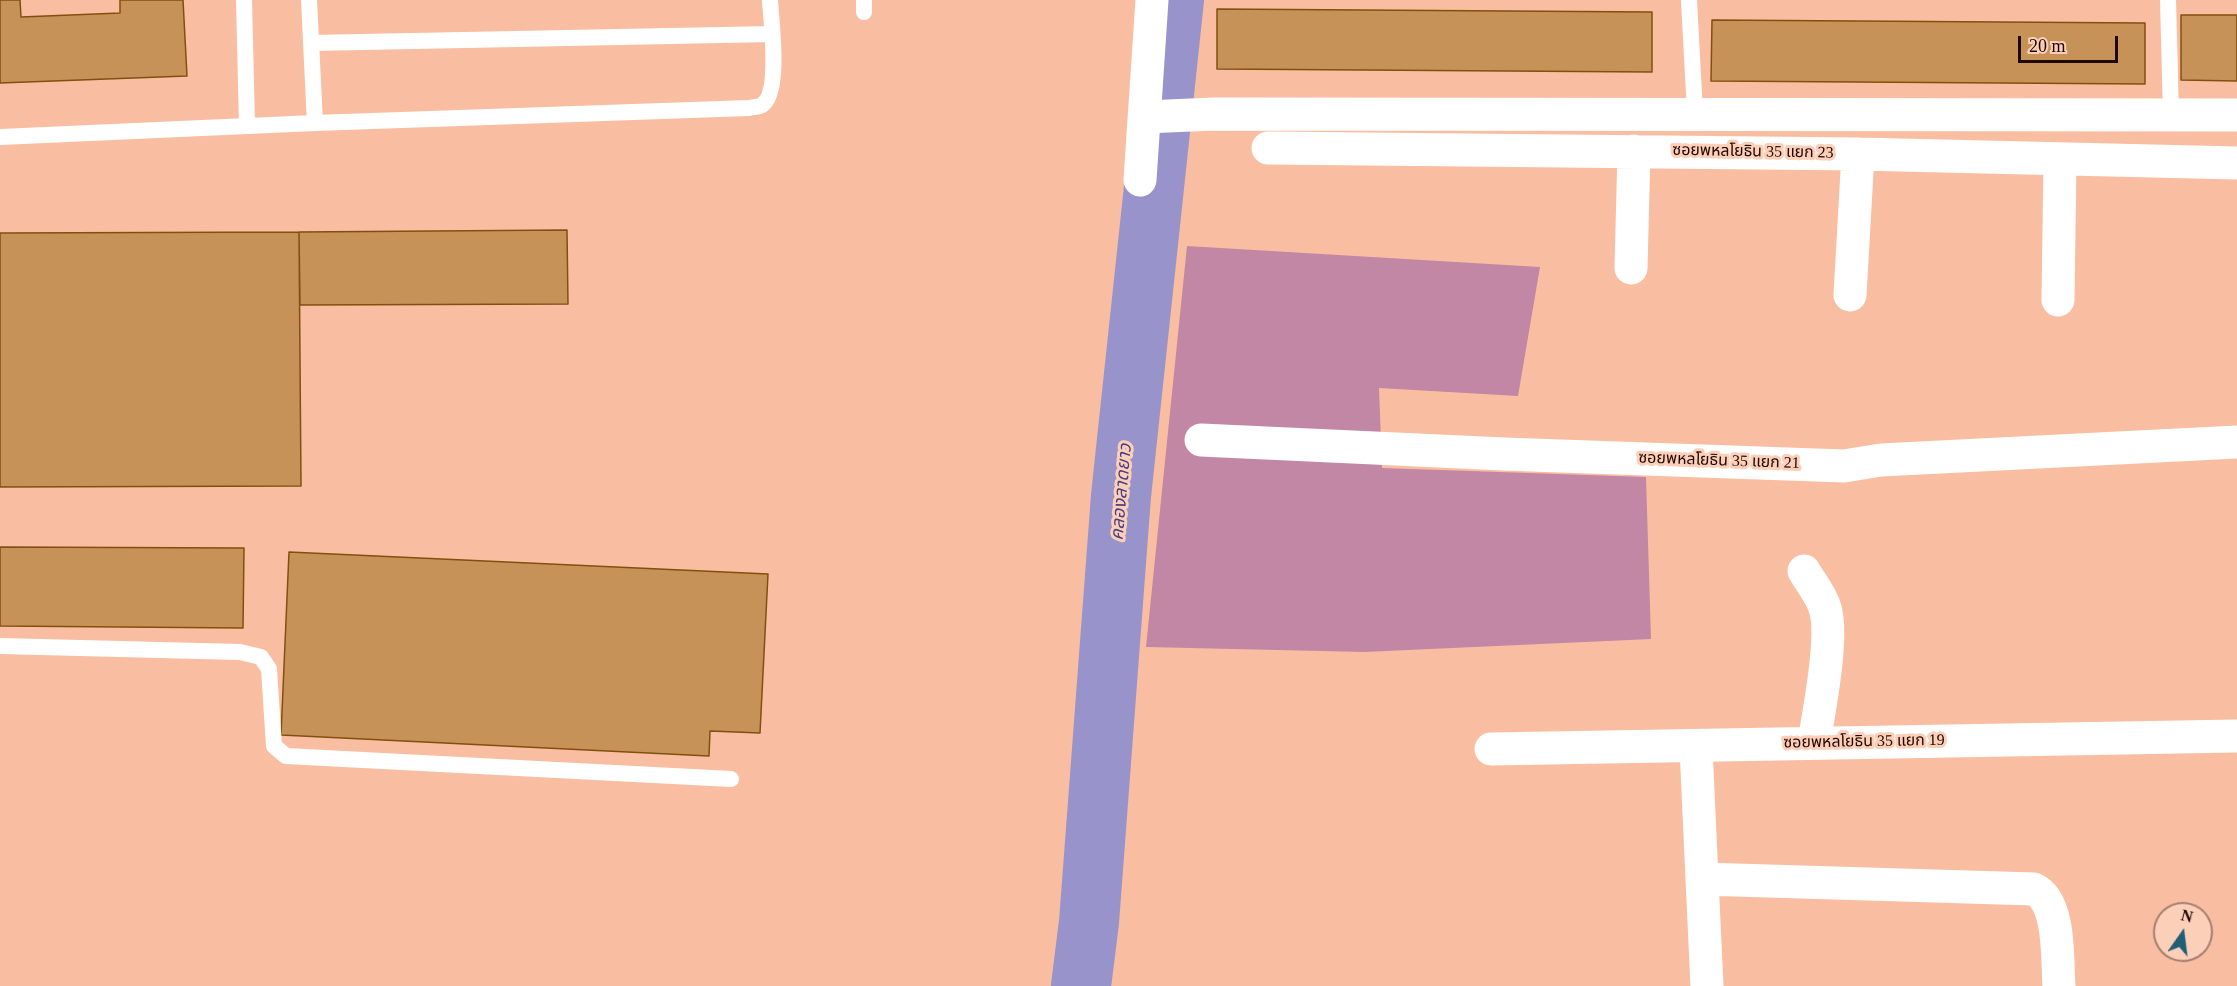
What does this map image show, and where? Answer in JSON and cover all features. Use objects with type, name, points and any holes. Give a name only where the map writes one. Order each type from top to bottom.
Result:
[{"type":"street","points":[[1140,180],[1151,116],[1152,0]]},
{"type":"street","points":[[1151,116],[1695,113],[2237,115]]},
{"type":"street","name":"ซอยพหลโยธิน 35 แยก 23","points":[[1269,148],[1634,150],[2237,163]]},
{"type":"street","points":[[1631,268],[1634,150]]},
{"type":"street","points":[[1851,295],[1858,154]]},
{"type":"street","points":[[2058,300],[2060,159]]},
{"type":"street","name":"ซอยพหลโยธิน 35 แยก 21","points":[[1201,440],[1844,466],[1881,460],[2237,442]]},
{"type":"street","points":[[1804,572],[1825,606],[1828,621],[1814,742]]},
{"type":"street","name":"ซอยพหลโยธิน 35 แยก 19","points":[[1491,749],[2237,736]]},
{"type":"street","points":[[1696,747],[1707,986]]},
{"type":"street","points":[[1702,879],[2034,889],[2048,900],[2055,922],[2059,986]]},
{"type":"lane","points":[[244,0],[247,126]]},
{"type":"lane","points":[[309,0],[315,123]]},
{"type":"lane","points":[[0,137],[315,123],[749,108],[763,105],[770,95],[774,69],[770,0]]},
{"type":"lane","points":[[1689,0],[1695,113]]},
{"type":"lane","points":[[2168,0],[2171,115]]},
{"type":"lane","points":[[311,43],[772,34]]},
{"type":"lane","points":[[0,646],[240,652],[261,657],[269,669],[274,746],[286,756],[731,780]]},
{"type":"shaded area","points":[[1187,246],[1540,267],[1518,396],[1379,388],[1382,468],[1646,477],[1651,639],[1364,652],[1146,647]]},
{"type":"building","points":[[0,0],[20,0],[21,17],[120,13],[120,0],[183,0],[187,76],[0,83]]},
{"type":"building","points":[[1217,9],[1652,12],[1652,72],[1217,69]]},
{"type":"building","points":[[2181,15],[2237,15],[2237,81],[2181,80]]},
{"type":"building","points":[[1712,20],[2145,23],[2145,84],[1711,81]]},
{"type":"building","points":[[567,230],[568,304],[300,305],[299,232]]},
{"type":"building","points":[[299,232],[301,486],[0,487],[0,233]]},
{"type":"building","points":[[0,547],[244,548],[243,628],[0,626]]},
{"type":"building","points":[[289,552],[768,574],[760,733],[710,731],[709,756],[281,735]]},
{"type":"waterway","name":"คลองลาดยาว","points":[[1081,986],[1089,922],[1121,496],[1174,0]]}]
